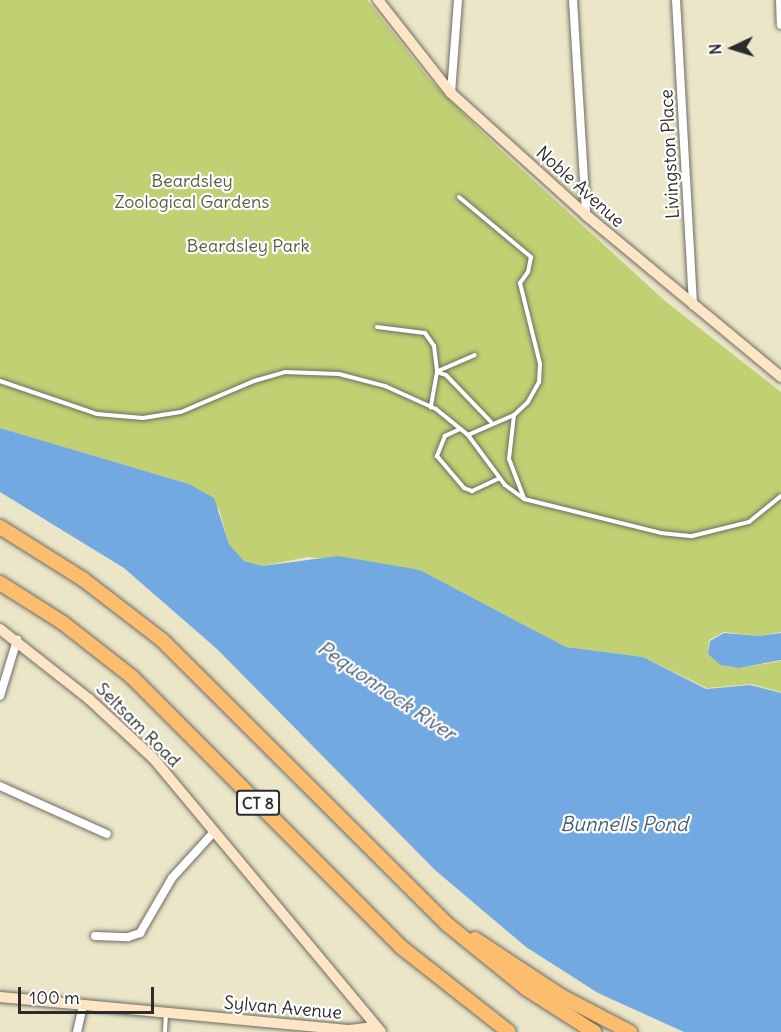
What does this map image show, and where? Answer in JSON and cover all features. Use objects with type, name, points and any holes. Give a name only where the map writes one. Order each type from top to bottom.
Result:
[{"type":"highway","name":"CT 8","points":[[0,527],[93,586],[186,661],[423,903],[500,969],[594,1032]]},
{"type":"highway","name":"CT 8","points":[[0,583],[63,623],[132,677],[379,926],[448,987],[509,1032]]},
{"type":"highway","points":[[423,903],[561,996],[630,1032]]},
{"type":"main road","name":"Noble Avenue","points":[[378,0],[452,93],[586,215],[693,307],[781,377]]},
{"type":"main road","name":"Seltsam Road","points":[[0,629],[17,640],[89,699],[153,759],[379,1029]]},
{"type":"main road","name":"Sylvan Avenue","points":[[0,997],[350,1030],[379,1029]]},
{"type":"street","points":[[452,93],[458,0]]},
{"type":"street","points":[[573,0],[586,215]]},
{"type":"street","name":"Livingston Place","points":[[676,0],[693,307]]},
{"type":"street","points":[[780,0],[781,25]]},
{"type":"street","points":[[0,696],[17,640]]},
{"type":"street","points":[[0,786],[107,834]]},
{"type":"street","points":[[95,936],[128,937],[140,933],[178,870],[213,833]]},
{"type":"street","points":[[77,1032],[83,1006]]},
{"type":"lane","points":[[459,196],[531,257],[528,272],[520,283],[534,331],[540,374],[536,391],[514,415],[490,422],[468,435]]},
{"type":"lane","points":[[377,327],[425,333],[434,346],[437,372],[431,407]]},
{"type":"lane","points":[[437,372],[475,355]]},
{"type":"lane","points":[[0,381],[97,414],[143,418],[181,412],[254,381],[285,372],[339,374],[409,397],[431,407],[468,435],[498,479],[524,499],[661,533],[692,536],[749,522],[781,496]]},
{"type":"lane","points":[[437,372],[446,375],[490,422]]},
{"type":"lane","points":[[514,415],[509,459],[524,499]]},
{"type":"lane","points":[[460,429],[445,436],[436,456],[464,488],[472,491],[498,479]]},
{"type":"lane","points":[[165,1032],[166,1014]]},
{"type":"green space","name":"Beardsley Park","points":[[0,0],[367,0],[430,80],[495,145],[665,301],[781,392],[781,632],[759,636],[724,632],[709,640],[708,654],[720,665],[739,668],[781,661],[781,692],[751,684],[707,688],[643,657],[566,647],[420,570],[308,557],[262,566],[244,561],[229,544],[219,509],[189,484],[0,428]]},
{"type":"water","name":"Bunnells Pond","points":[[0,428],[189,484],[214,498],[229,544],[244,561],[262,566],[338,556],[420,570],[566,647],[643,657],[706,689],[750,685],[781,693],[781,1032],[684,1032],[598,993],[526,947],[435,870],[217,649],[124,568],[0,492]]},
{"type":"water","points":[[724,633],[759,636],[781,633],[781,660],[739,668],[720,665],[708,654],[710,641]]},
{"type":"park label","name":"Beardsley Zoological Gardens","points":[[192,192]]},
{"type":"water label","name":"Pequonnock River","points":[[387,690]]}]
